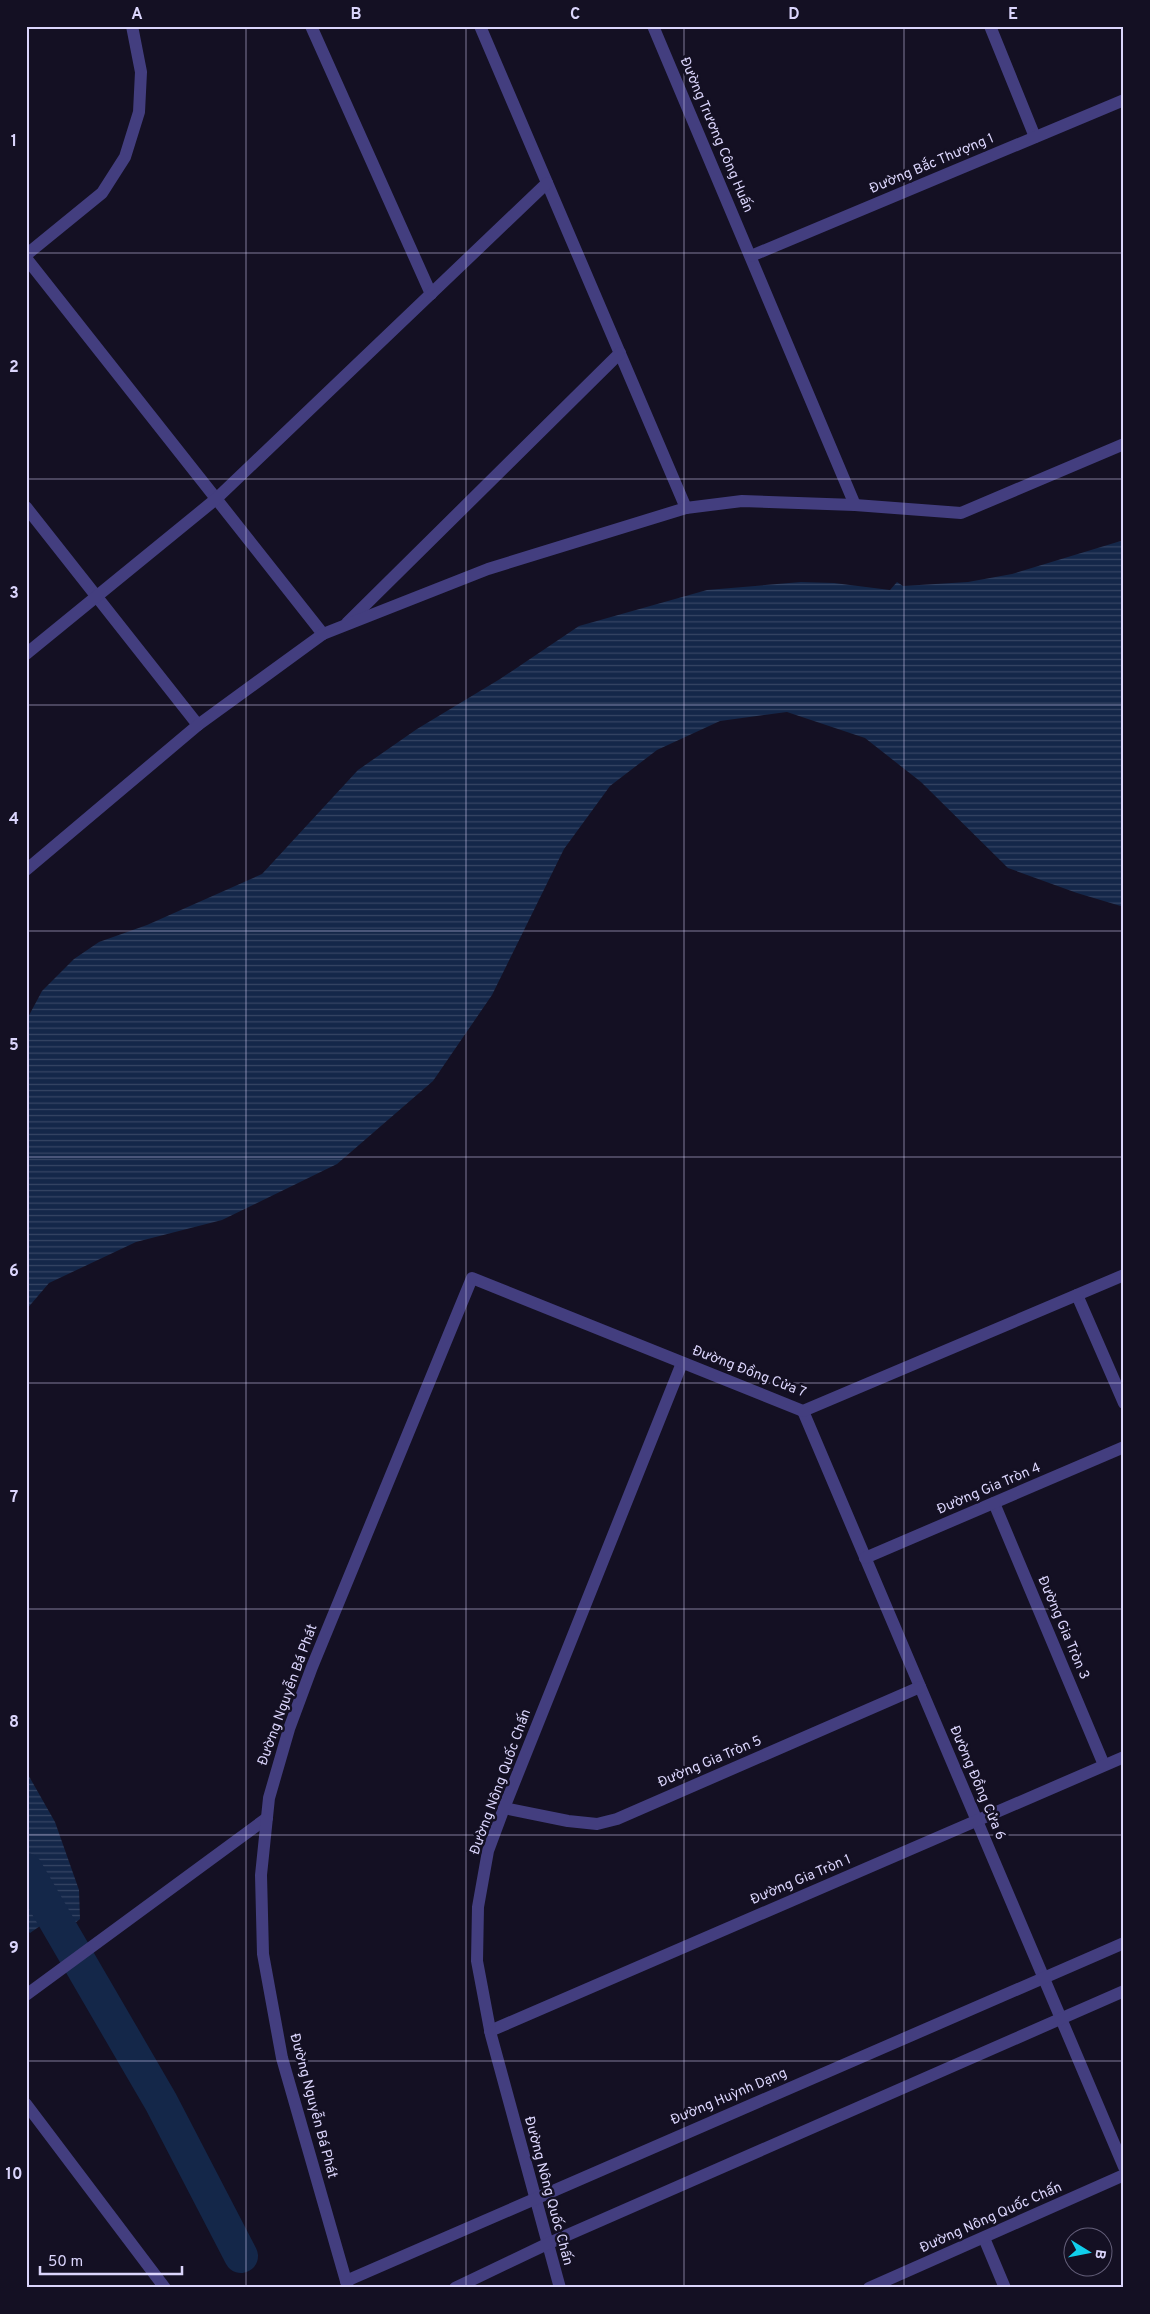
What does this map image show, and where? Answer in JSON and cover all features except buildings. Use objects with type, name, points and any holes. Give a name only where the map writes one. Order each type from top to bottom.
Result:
[{"type":"street","points":[[132,26],[141,72],[139,112],[125,157],[102,193],[26,256],[323,634]]},
{"type":"street","points":[[311,26],[430,294]]},
{"type":"street","points":[[480,26],[686,508]]},
{"type":"street","name":"Đường Trương Công Huấn","points":[[653,26],[856,505]]},
{"type":"street","points":[[990,26],[1035,137]]},
{"type":"street","name":"Đường Bắc Thượng 1","points":[[752,256],[1124,100]]},
{"type":"street","points":[[26,654],[216,499],[547,182]]},
{"type":"street","points":[[343,626],[620,353]]},
{"type":"street","points":[[26,870],[198,725],[323,634],[488,569],[686,508],[742,501],[856,505],[961,513],[1124,444]]},
{"type":"street","points":[[26,507],[198,725]]},
{"type":"street","name":"Đường Đồng Cửa 7","points":[[472,1278],[803,1411],[1124,1275]]},
{"type":"street","name":"Đường Nguyễn Bá Phát","points":[[347,2284],[282,2058],[263,1954],[261,1876],[269,1798],[289,1729],[312,1667],[472,1278]]},
{"type":"street","points":[[1077,1295],[1124,1403]]},
{"type":"street","name":"Đường Nông Quốc Chấn","points":[[560,2288],[490,2031],[477,1961],[478,1907],[488,1851],[504,1808],[682,1363]]},
{"type":"street","name":"Đường Đồng Cửa 6","points":[[803,1411],[1124,2167]]},
{"type":"street","name":"Đường Gia Tròn 4","points":[[865,1558],[1124,1447]]},
{"type":"street","name":"Đường Gia Tròn 3","points":[[994,1503],[1104,1765]]},
{"type":"street","name":"Đường Gia Tròn 5","points":[[504,1808],[597,1824],[617,1819],[920,1687]]},
{"type":"street","name":"Đường Gia Tròn 1","points":[[490,2031],[1124,1757]]},
{"type":"street","points":[[26,1995],[267,1818]]},
{"type":"street","name":"Đường Huỳnh Dạng","points":[[347,2284],[534,2198],[1124,1943]]},
{"type":"street","points":[[455,2288],[547,2244],[1124,1992]]},
{"type":"street","points":[[26,2104],[165,2288]]},
{"type":"street","name":"Đường Nông Quốc Chấn","points":[[870,2288],[1124,2174]]},
{"type":"street","points":[[984,2238],[1005,2288]]},
{"type":"water","points":[[1124,540],[1124,907],[1077,893],[1008,868],[921,782],[865,738],[787,712],[720,721],[657,750],[610,786],[564,849],[492,995],[433,1081],[337,1164],[222,1220],[136,1242],[49,1283],[26,1310],[26,1021],[42,991],[74,959],[99,942],[147,925],[262,874],[358,770],[417,729],[500,679],[579,626],[707,590],[801,582],[834,583],[890,590],[897,582],[903,586],[968,582],[1012,574]]},
{"type":"water","points":[[26,1771],[55,1822],[79,1890],[80,1919],[58,1937],[40,1926],[30,1933],[26,1929]]},
{"type":"waterway","points":[[26,1870],[161,2102],[241,2256]]}]
